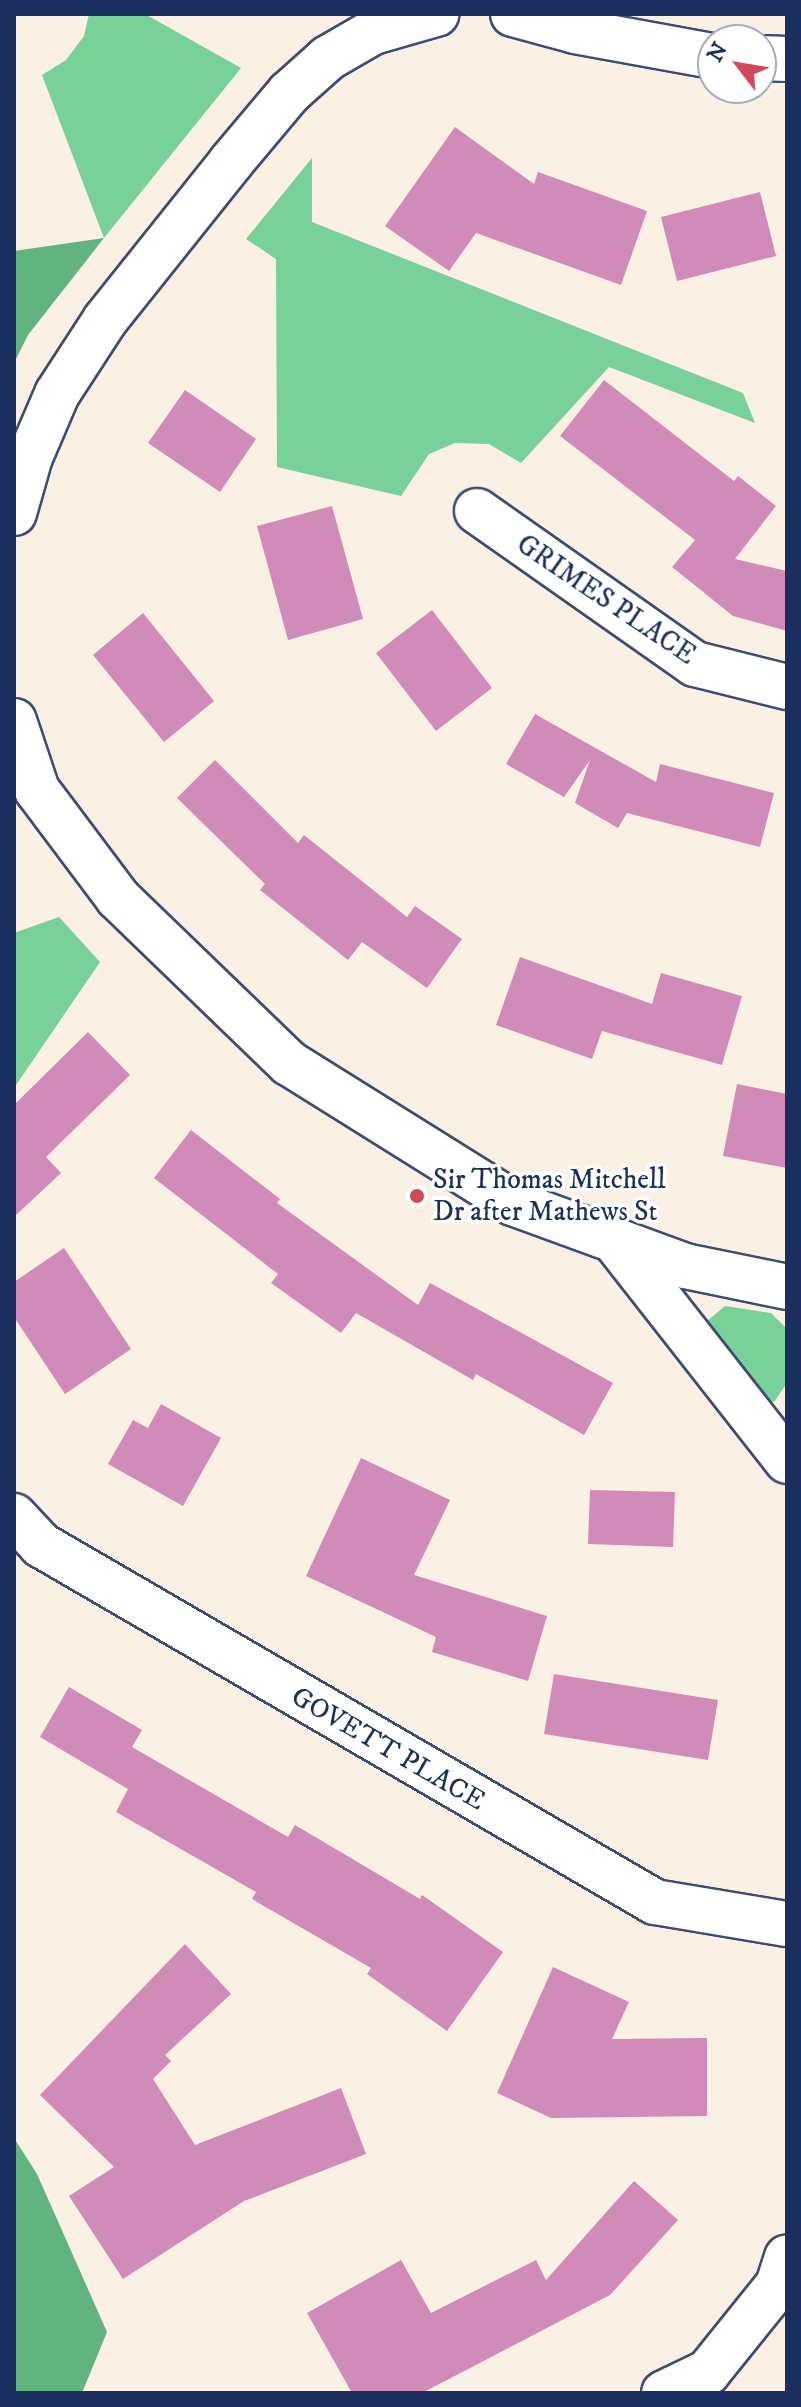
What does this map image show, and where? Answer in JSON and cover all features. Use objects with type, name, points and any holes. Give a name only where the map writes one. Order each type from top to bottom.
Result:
[{"type":"street","points":[[14,513],[30,457],[57,394],[105,320],[240,150],[328,58],[373,32],[436,14]]},
{"type":"street","points":[[513,14],[575,31],[697,53]]},
{"type":"street","name":"GRIMES PLACE","points":[[477,511],[695,664],[787,687]]},
{"type":"street","points":[[14,721],[37,790],[118,898],[289,1063],[513,1203],[685,1266],[787,1287]]},
{"type":"street","points":[[613,1239],[787,1461]]},
{"type":"street","name":"GOVETT PLACE","points":[[14,1516],[41,1545],[655,1902],[787,1924]]},
{"type":"street","points":[[664,2393],[708,2372],[778,2285],[787,2257]]},
{"type":"green space","points":[[89,14],[145,14],[241,68],[104,238],[42,75],[66,60],[84,36]]},
{"type":"green space","points":[[312,158],[312,222],[743,393],[755,423],[609,367],[521,463],[489,444],[455,443],[429,454],[401,496],[277,467],[276,259],[246,239]]},
{"type":"green space","points":[[104,238],[28,335],[14,363],[14,251]]},
{"type":"green space","points":[[59,917],[100,962],[14,1088],[14,933]]},
{"type":"green space","points":[[725,1306],[771,1313],[786,1328],[787,1383],[774,1402],[758,1398],[707,1336],[706,1322]]},
{"type":"green space","points":[[14,2138],[37,2174],[107,2332],[82,2393],[14,2393]]},
{"type":"building","points":[[455,127],[534,184],[538,172],[647,211],[621,285],[476,233],[449,271],[385,226]]},
{"type":"building","points":[[760,192],[776,256],[677,281],[661,217]]},
{"type":"building","points":[[604,380],[734,481],[738,476],[776,506],[735,559],[787,571],[787,631],[733,616],[672,567],[695,540],[560,436]]},
{"type":"building","points":[[185,390],[256,439],[220,492],[148,443]]},
{"type":"building","points":[[332,506],[363,619],[288,640],[257,526]]},
{"type":"building","points":[[432,610],[492,688],[436,731],[376,653]]},
{"type":"building","points":[[143,613],[214,701],[164,742],[93,655]]},
{"type":"building","points":[[535,714],[656,782],[660,764],[774,793],[760,847],[627,813],[618,828],[575,803],[590,760],[564,797],[506,764]]},
{"type":"building","points":[[215,760],[298,843],[304,835],[407,917],[415,906],[462,939],[427,988],[362,942],[348,960],[260,890],[265,884],[177,798]]},
{"type":"building","points":[[520,957],[652,1004],[661,973],[742,996],[722,1065],[602,1031],[592,1059],[496,1025]]},
{"type":"building","points":[[88,1032],[130,1075],[46,1157],[61,1173],[14,1217],[14,1105]]},
{"type":"building","points":[[737,1084],[787,1094],[787,1168],[723,1156]]},
{"type":"building","points":[[191,1130],[280,1199],[277,1203],[418,1305],[430,1283],[613,1383],[584,1435],[476,1374],[473,1380],[356,1313],[341,1333],[271,1283],[278,1274],[154,1178]]},
{"type":"building","points":[[64,1248],[131,1349],[65,1394],[14,1317],[14,1282]]},
{"type":"building","points":[[161,1404],[221,1438],[183,1506],[108,1464],[133,1420],[148,1428]]},
{"type":"building","points":[[361,1458],[450,1500],[414,1575],[547,1616],[528,1681],[432,1652],[436,1637],[306,1576]]},
{"type":"building","points":[[590,1490],[675,1492],[673,1547],[588,1544]]},
{"type":"building","points":[[554,1674],[718,1700],[708,1760],[544,1734]]},
{"type":"building","points":[[69,1687],[142,1730],[132,1747],[288,1837],[295,1825],[420,1899],[422,1895],[503,1952],[447,2031],[367,1974],[371,1968],[252,1899],[256,1892],[116,1812],[128,1789],[40,1737]]},
{"type":"building","points":[[185,1944],[231,1994],[165,2055],[171,2061],[153,2079],[195,2145],[341,2088],[366,2154],[244,2201],[123,2279],[69,2196],[114,2167],[40,2095]]},
{"type":"building","points":[[553,1967],[629,2002],[612,2039],[707,2038],[707,2116],[551,2118],[497,2093]]},
{"type":"building","points":[[634,2181],[678,2220],[610,2295],[422,2393],[352,2393],[307,2313],[401,2260],[431,2313],[536,2260],[546,2280]]},
{"type":"place","name":"Sir Thomas Mitchell Dr after Mathews St","points":[[417,1196]]}]
